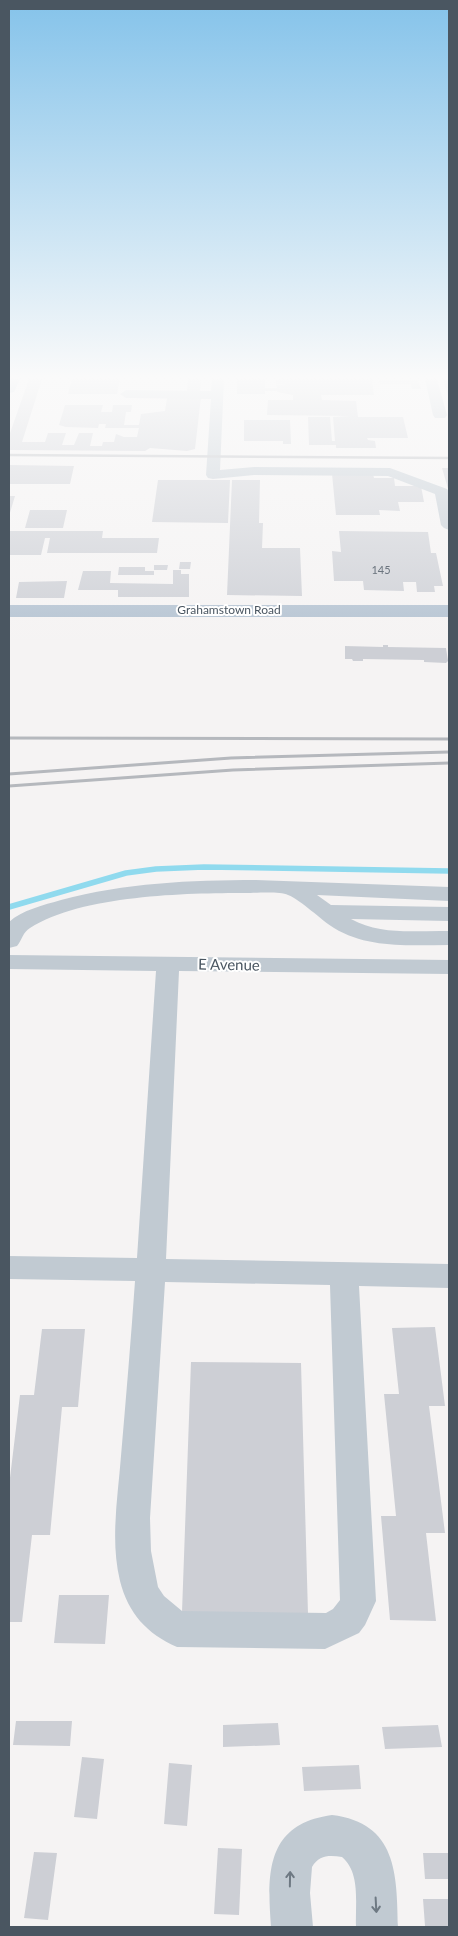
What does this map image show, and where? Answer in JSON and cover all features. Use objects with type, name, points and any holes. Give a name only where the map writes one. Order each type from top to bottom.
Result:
[{"type":"main road","name":"Grahamstown Road","points":[[9,611],[449,611]]},
{"type":"street","points":[[213,469],[213,475],[254,471],[390,472],[442,492],[449,525]]},
{"type":"street","points":[[9,941],[20,924],[45,911],[82,902],[143,892],[190,887],[293,888],[449,894]]},
{"type":"street","points":[[293,888],[351,929],[377,936],[449,938]]},
{"type":"street","points":[[326,912],[449,914]]},
{"type":"street","name":"E Avenue","points":[[9,962],[449,967]]},
{"type":"street","points":[[168,964],[151,1271],[133,1518],[136,1575],[141,1594],[164,1623],[177,1629],[325,1631],[341,1625],[352,1617],[358,1601],[344,1275]]},
{"type":"street","points":[[9,1268],[449,1276]]},
{"type":"street","points":[[292,1927],[290,1873],[294,1859],[298,1850],[308,1842],[326,1836],[351,1839],[362,1846],[369,1858],[375,1879],[377,1927]]},
{"type":"building","points":[[9,469],[73,469],[70,484],[9,484]]},
{"type":"building","points":[[442,469],[449,469],[449,492]]},
{"type":"building","points":[[332,474],[373,474],[374,478],[394,478],[395,486],[421,486],[424,502],[398,502],[400,511],[379,510],[380,515],[336,515]]},
{"type":"building","points":[[158,480],[230,480],[228,523],[152,522]]},
{"type":"building","points":[[232,480],[260,480],[259,523],[263,523],[262,548],[300,548],[302,596],[227,595]]},
{"type":"building","points":[[9,496],[15,496],[9,516]]},
{"type":"building","points":[[30,510],[67,510],[63,528],[25,528]]},
{"type":"building","points":[[9,531],[103,531],[102,538],[159,538],[157,553],[47,553],[50,538],[45,538],[41,555],[9,555]]},
{"type":"building","points":[[339,531],[428,532],[431,553],[436,553],[443,586],[434,586],[435,592],[417,592],[416,582],[403,582],[404,591],[364,590],[363,581],[334,581],[332,551],[341,552]]},
{"type":"building","points":[[180,562],[191,562],[190,569],[179,569]]},
{"type":"building","points":[[154,565],[168,565],[167,570],[154,570]]},
{"type":"building","points":[[119,567],[145,567],[145,571],[154,571],[154,575],[118,575]]},
{"type":"building","points":[[173,570],[181,570],[181,574],[189,574],[189,597],[118,597],[118,590],[78,590],[83,571],[111,571],[110,583],[173,584]]},
{"type":"building","points":[[67,581],[64,598],[16,598],[19,582]]},
{"type":"building","points":[[383,645],[388,645],[388,647],[446,648],[448,661],[446,663],[424,662],[424,660],[363,659],[363,661],[353,661],[352,659],[345,659],[345,646],[383,647]]},
{"type":"building","points":[[435,1327],[445,1406],[429,1406],[445,1533],[426,1533],[436,1621],[390,1620],[381,1516],[396,1516],[384,1394],[399,1394],[392,1328]]},
{"type":"building","points":[[42,1329],[85,1329],[78,1407],[62,1407],[50,1535],[32,1535],[22,1622],[9,1622],[9,1486],[20,1395],[34,1395]]},
{"type":"building","points":[[191,1362],[301,1363],[308,1614],[182,1612]]},
{"type":"building","points":[[59,1595],[109,1595],[105,1644],[54,1643]]},
{"type":"building","points":[[16,1721],[72,1721],[70,1746],[13,1745]]},
{"type":"building","points":[[278,1723],[280,1745],[223,1747],[223,1725]]},
{"type":"building","points":[[438,1725],[442,1747],[385,1749],[382,1727]]},
{"type":"building","points":[[82,1757],[104,1759],[97,1819],[74,1817]]},
{"type":"building","points":[[169,1763],[192,1765],[187,1826],[164,1824]]},
{"type":"building","points":[[359,1765],[361,1789],[304,1791],[302,1767]]},
{"type":"building","points":[[218,1848],[242,1849],[239,1915],[214,1914]]},
{"type":"building","points":[[34,1852],[57,1853],[48,1920],[24,1918]]},
{"type":"building","points":[[423,1853],[449,1853],[449,1879],[425,1879]]},
{"type":"building","points":[[423,1899],[449,1899],[449,1927],[425,1926]]},
{"type":"waterway","points":[[9,907],[126,873],[156,869],[204,867],[449,871]]},
{"type":"railway","points":[[9,738],[449,739]]},
{"type":"railway","points":[[9,774],[231,758],[449,752]]},
{"type":"railway","points":[[9,786],[233,770],[449,763]]}]
